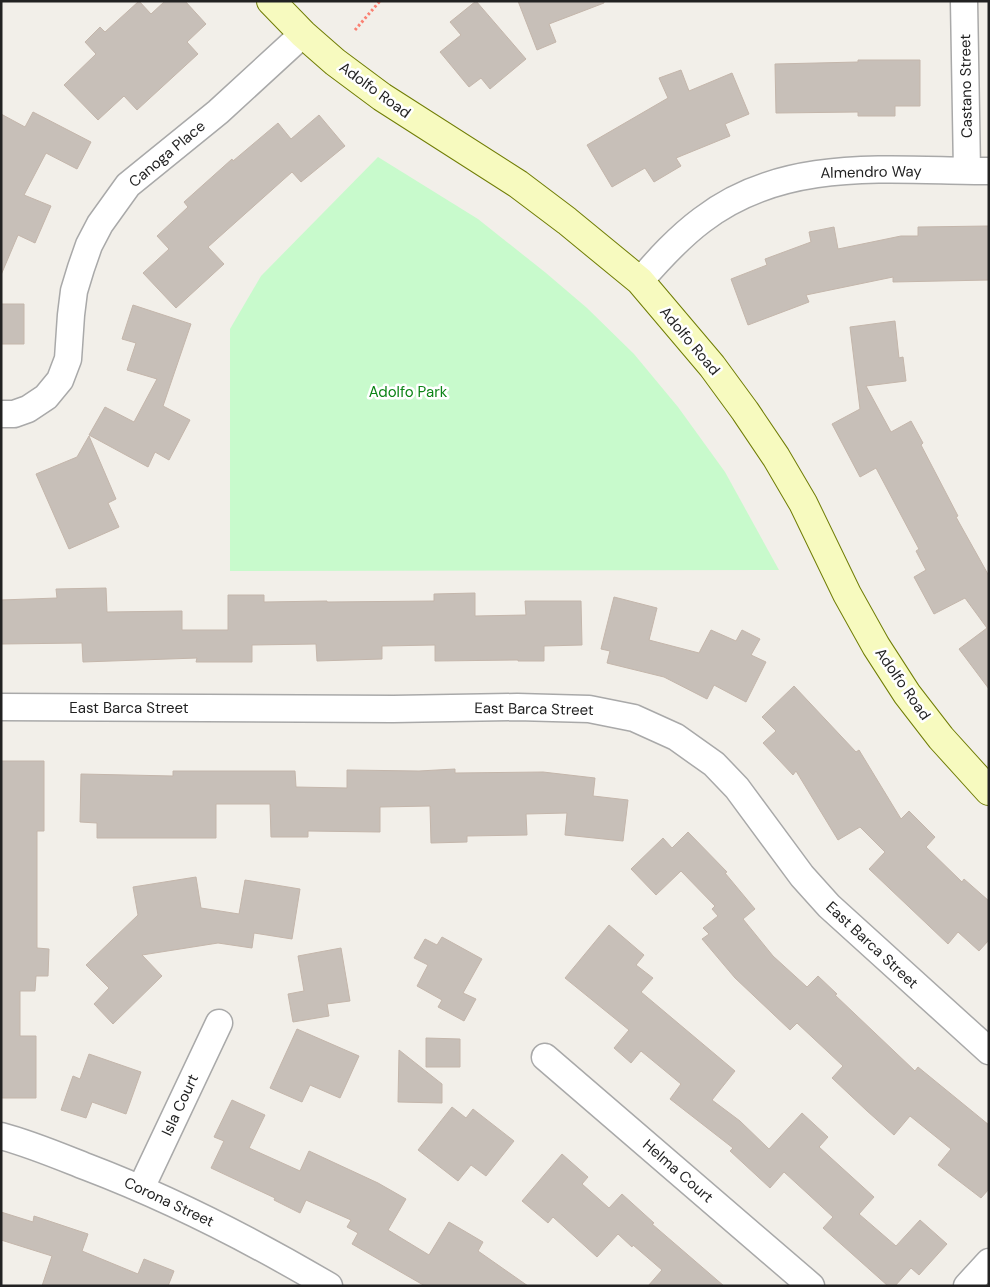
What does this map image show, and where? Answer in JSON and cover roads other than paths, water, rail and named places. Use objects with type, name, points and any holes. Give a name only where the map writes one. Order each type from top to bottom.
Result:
[{"type":"main road","name":"Adolfo Road","points":[[271,1],[335,62],[382,97],[518,184],[567,221],[640,281],[712,366],[745,410],[803,503],[847,594],[876,646],[907,694],[941,738],[989,791]]},
{"type":"street","name":"Castano Street","points":[[964,1],[978,171]]},
{"type":"street","name":"Canoga Place","points":[[1,414],[14,414],[28,409],[46,397],[60,380],[68,359],[74,291],[81,268],[89,245],[100,224],[123,191],[218,112],[304,34]]},
{"type":"street","name":"Almendro Way","points":[[640,281],[675,242],[702,219],[746,193],[768,185],[815,173],[843,170],[978,171]]},
{"type":"street","name":"East Barca Street","points":[[1,707],[589,708],[634,718],[676,736],[714,764],[737,788],[802,876],[829,906],[989,1051]]},
{"type":"street","name":"Isla Court","points":[[142,1188],[219,1023]]},
{"type":"street","name":"Helma Court","points":[[544,1057],[811,1286]]},
{"type":"street","name":"Corona Street","points":[[1,1136],[142,1188],[203,1217],[329,1286]]},
{"type":"street","points":[[968,1286],[989,1262]]},
{"type":"park label","name":"Adolfo Park","points":[[408,392]]}]
